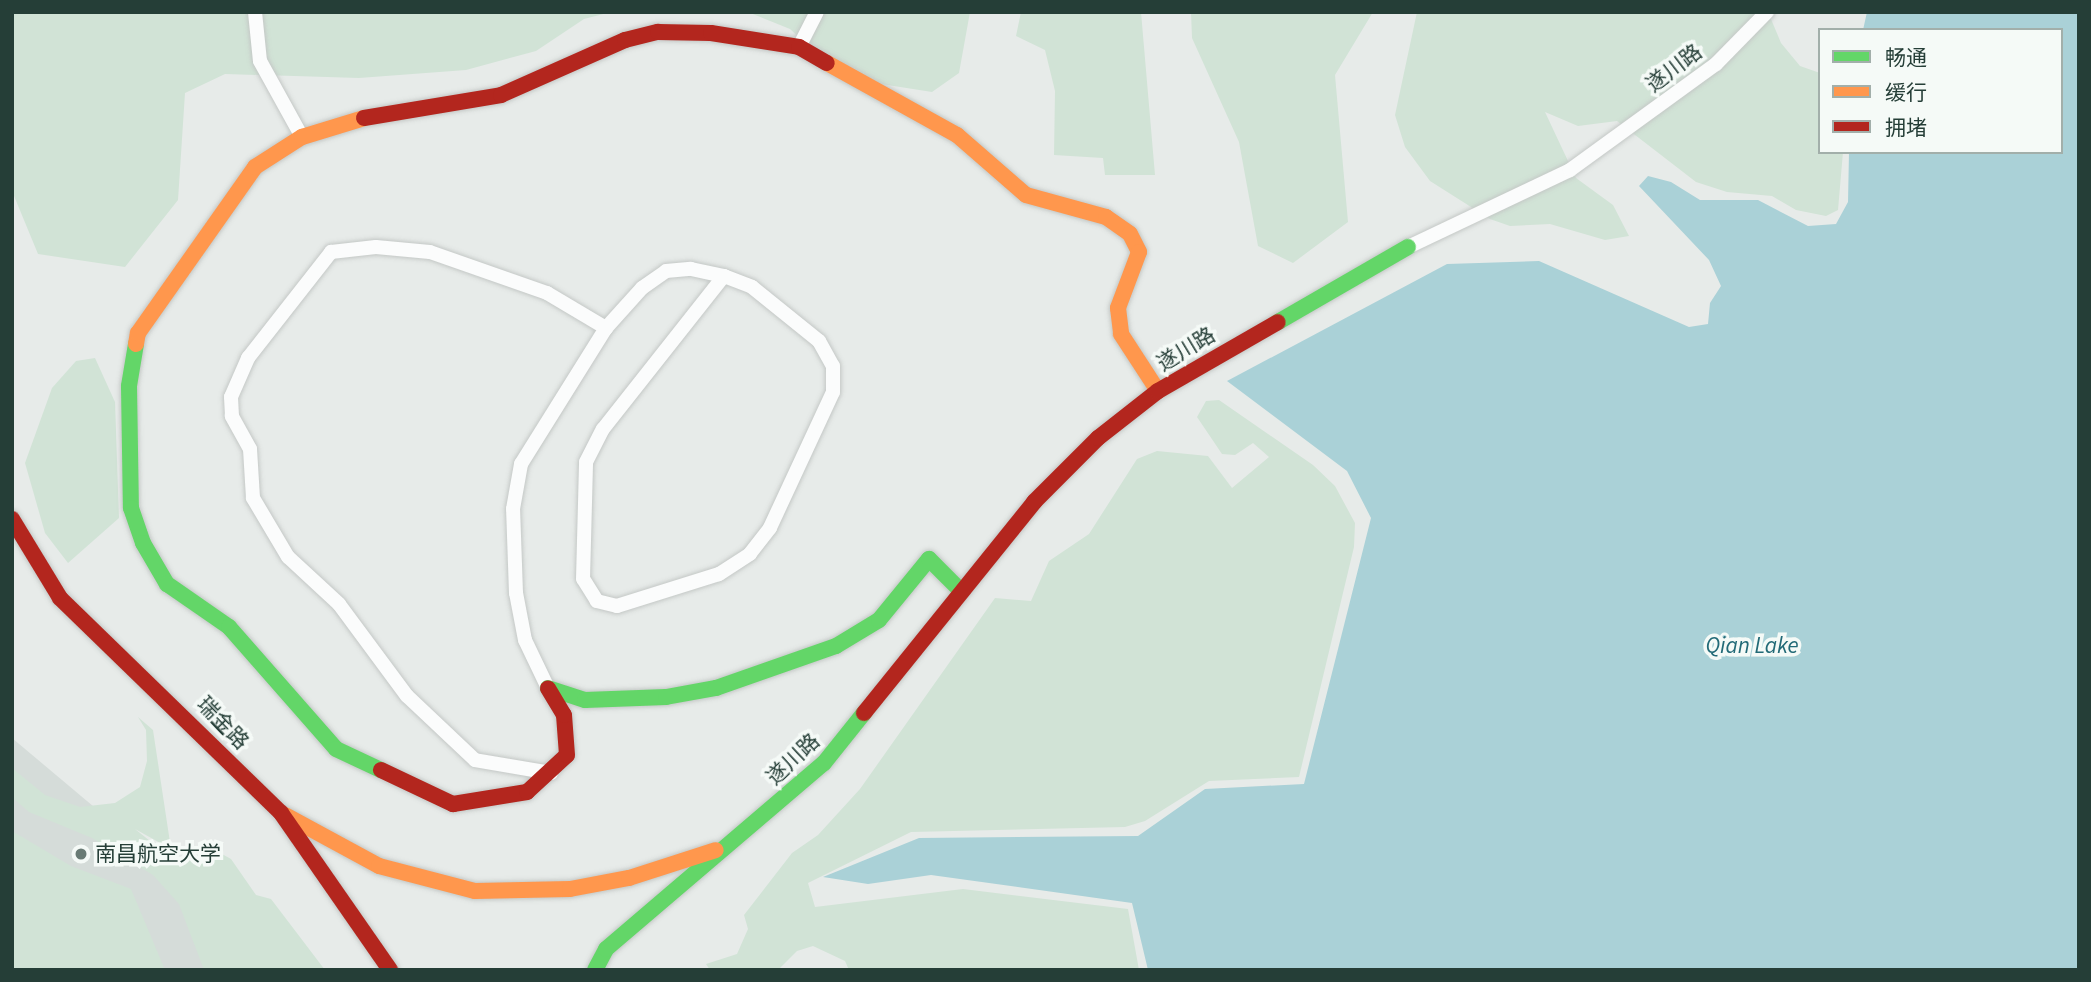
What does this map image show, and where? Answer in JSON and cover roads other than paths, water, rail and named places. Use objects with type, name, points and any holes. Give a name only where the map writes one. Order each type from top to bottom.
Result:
[{"type":"street","points":[[255,12],[260,61],[302,137]]},
{"type":"street","points":[[799,47],[817,12]]},
{"type":"street","name":"遂川路","points":[[595,970],[606,949],[824,763],[960,590],[1034,502],[1098,438],[1158,391],[1408,247],[1570,170],[1716,64],[1767,12]]},
{"type":"street","points":[[724,276],[603,429],[586,462],[583,579],[597,601],[617,606],[719,574],[750,554],[770,528],[833,392],[833,366],[819,341],[752,287],[724,276],[691,269],[666,271],[606,328],[522,464],[513,509],[516,593],[525,640],[564,715],[567,755],[551,773],[527,792],[453,804],[336,749],[229,627],[167,584],[143,543],[131,509],[129,386],[138,333],[255,167],[302,137],[362,118],[501,95],[625,40],[658,32],[799,47],[957,135],[1026,195],[1106,217],[1130,234],[1139,252],[1118,308],[1121,334],[1158,391]]},
{"type":"street","points":[[551,773],[475,760],[407,696],[339,604],[288,558],[253,498],[250,449],[232,416],[231,397],[248,358],[331,252],[376,247],[430,252],[547,293],[606,328]]},
{"type":"street","name":"瑞金路","points":[[12,519],[60,598],[281,813],[390,970]]},
{"type":"street","points":[[547,685],[585,700],[716,688],[836,646],[879,620],[929,559],[960,590]]},
{"type":"street","name":"遂川路","points":[[281,813],[379,866],[475,891],[570,889],[629,878],[726,846]]},
{"type":"water","name":"Qian Lake","points":[[1867,12],[2079,12],[2079,970],[1148,970],[1132,903],[931,875],[868,884],[823,877],[919,838],[1138,836],[1205,789],[1304,784],[1371,518],[1347,471],[1227,381],[1447,264],[1539,261],[1689,327],[1708,324],[1710,303],[1721,286],[1709,260],[1639,186],[1648,176],[1671,182],[1700,200],[1758,200],[1808,226],[1836,224],[1848,202],[1849,154],[2063,154],[2063,28],[1863,28]]},
{"type":"place","name":"南昌航空大学","points":[[81,854]]}]
